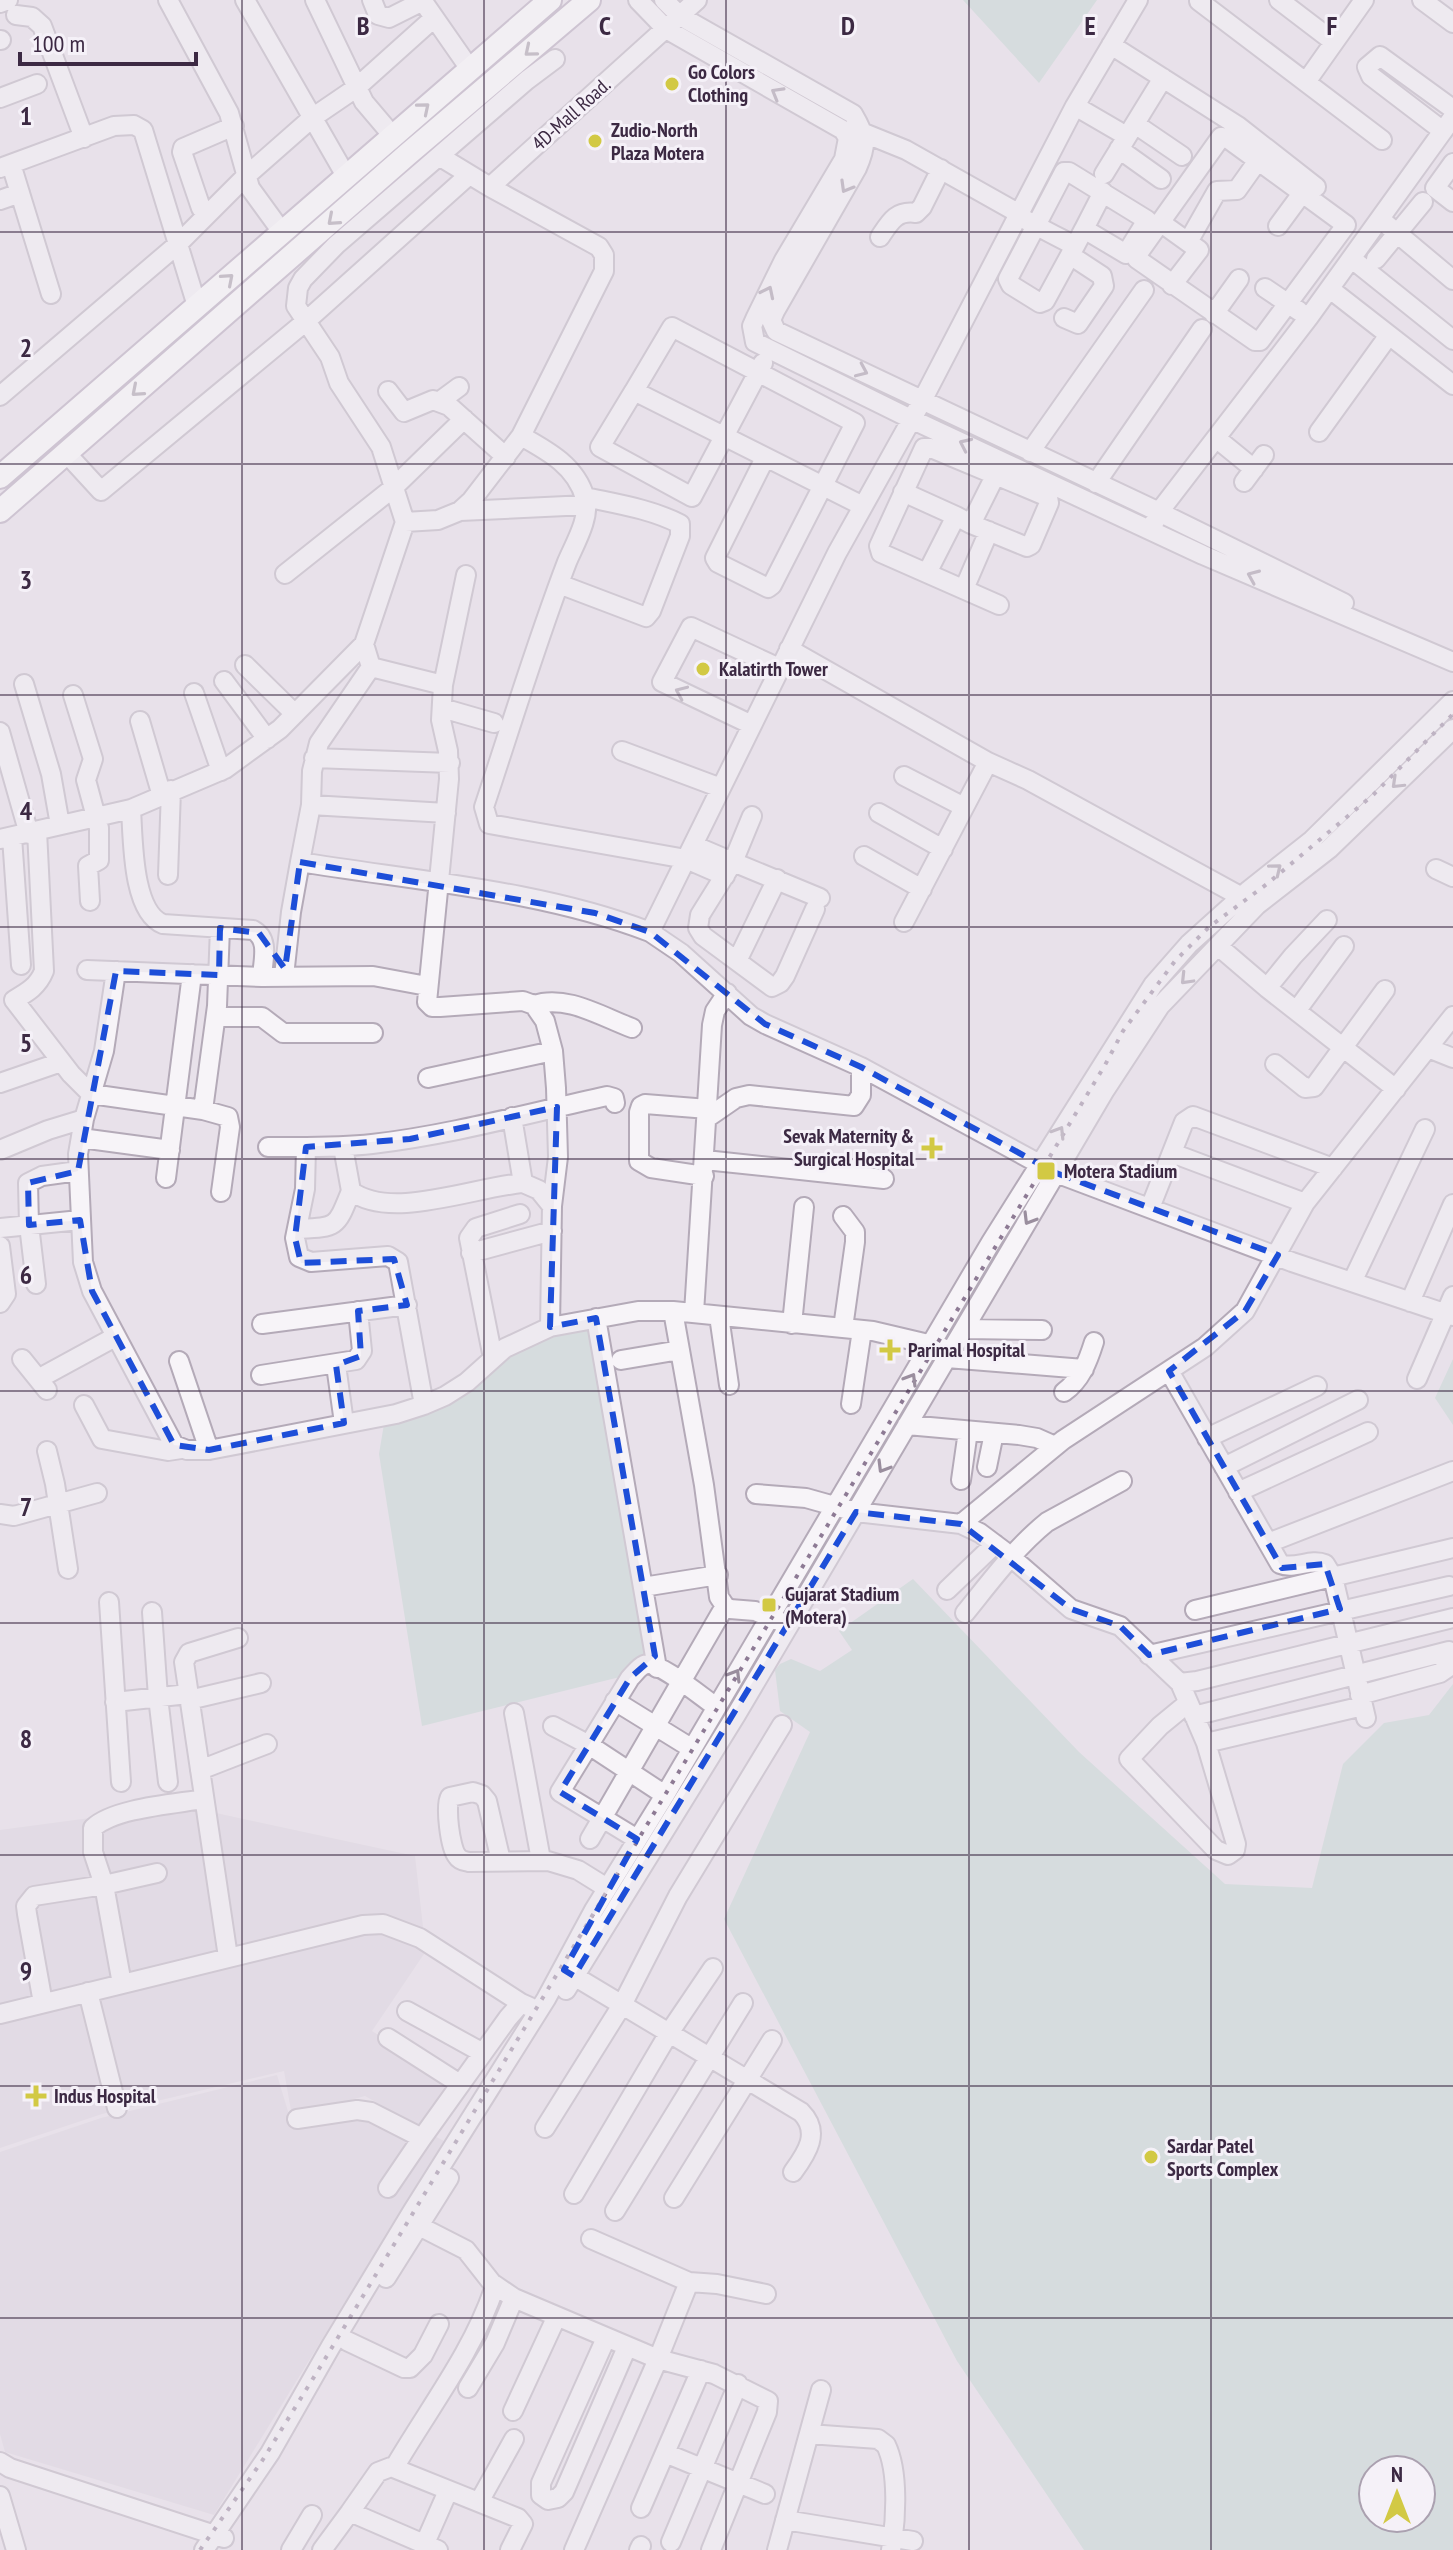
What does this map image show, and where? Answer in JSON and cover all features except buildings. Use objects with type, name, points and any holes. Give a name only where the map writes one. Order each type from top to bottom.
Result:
[{"type":"main road","points":[[0,511],[589,0]]},
{"type":"main road","points":[[0,477],[544,2]]},
{"type":"street","points":[[168,0],[234,126],[250,188],[282,232]]},
{"type":"street","points":[[245,0],[346,176]]},
{"type":"street","points":[[315,0],[356,88],[392,135]]},
{"type":"street","points":[[372,0],[378,15],[389,18],[423,0],[470,69]]},
{"type":"street","points":[[638,0],[666,29],[843,130],[906,150],[941,169],[1072,251],[1102,276],[1104,286],[1078,324],[1064,318]]},
{"type":"street","points":[[664,0],[680,16],[853,114],[856,136],[784,260],[752,326],[755,342],[911,419],[1048,497],[1049,503],[1031,545],[1027,547],[903,492]]},
{"type":"street","name":"4D-Mall Road.","points":[[490,187],[697,0]]},
{"type":"street","points":[[650,932],[779,668],[863,506],[923,399],[1075,106],[1138,0]]},
{"type":"street","points":[[1279,0],[1334,42]]},
{"type":"street","points":[[1306,82],[1364,0]]},
{"type":"street","points":[[1422,0],[1453,23]]},
{"type":"street","points":[[0,3],[32,17],[42,26],[84,138]]},
{"type":"street","points":[[1210,4],[1382,140]]},
{"type":"street","points":[[0,396],[178,244],[245,177],[312,118],[356,88],[434,18]]},
{"type":"street","points":[[1111,45],[1238,126],[1262,154],[1303,192],[1346,225],[1262,340],[1258,342],[1214,314],[1137,259],[1137,255],[1221,137],[1262,154],[1397,234],[1453,280]]},
{"type":"street","points":[[1453,109],[1380,56],[1367,67],[1371,76],[1444,129],[1453,151]]},
{"type":"street","points":[[19,835],[131,809],[221,771],[267,739],[364,644],[405,522],[381,447],[339,383],[330,357],[296,306],[298,288],[336,245],[555,59]]},
{"type":"street","points":[[1084,229],[1124,254],[1147,223],[1144,217],[1103,183],[1065,171],[1008,279],[1011,285],[1043,303],[1084,229],[1103,183],[1124,135],[1163,78]]},
{"type":"street","points":[[0,98],[37,84]]},
{"type":"street","points":[[1075,106],[1124,135],[1182,156]]},
{"type":"street","points":[[51,294],[20,193],[5,166],[123,124],[143,130],[197,306]]},
{"type":"street","points":[[201,208],[183,148],[234,126]]},
{"type":"street","points":[[1155,520],[1334,284],[1444,129]]},
{"type":"street","points":[[1124,135],[1161,179]]},
{"type":"street","points":[[856,136],[865,144],[857,168],[775,311],[772,325],[780,335],[923,399],[1096,483],[1203,555],[1453,662]]},
{"type":"street","points":[[1193,175],[1217,191],[1237,190],[1262,154]]},
{"type":"street","points":[[439,156],[590,241],[604,255],[604,271],[521,436],[460,511]]},
{"type":"street","points":[[1453,163],[1435,188],[1453,202]]},
{"type":"street","points":[[880,237],[897,215],[905,211],[916,213],[922,207],[941,169]]},
{"type":"street","points":[[67,454],[101,491],[305,322],[469,175]]},
{"type":"street","points":[[1188,242],[1217,191]]},
{"type":"street","points":[[1278,226],[1303,192]]},
{"type":"street","points":[[0,200],[20,193]]},
{"type":"street","points":[[1376,259],[1423,202]]},
{"type":"street","points":[[1160,222],[1199,250],[1172,285]]},
{"type":"street","points":[[1352,259],[1453,340]]},
{"type":"street","points":[[1318,265],[1389,335],[1453,385]]},
{"type":"street","points":[[1214,314],[1239,279]]},
{"type":"street","points":[[1265,288],[1309,317]]},
{"type":"street","points":[[1030,452],[1144,290]]},
{"type":"street","points":[[765,458],[715,558],[718,563],[768,588],[855,423],[758,372],[672,327],[600,447],[692,497],[723,437],[758,372],[770,351]]},
{"type":"street","points":[[1096,483],[1202,329]]},
{"type":"street","points":[[1319,432],[1389,335]]},
{"type":"street","points":[[440,401],[459,387]]},
{"type":"street","points":[[388,391],[404,412],[433,400],[440,401],[506,457]]},
{"type":"street","points":[[634,391],[863,506]]},
{"type":"street","points":[[285,574],[393,488],[464,419]]},
{"type":"street","points":[[521,436],[556,456],[571,471],[586,501],[583,522],[484,807],[489,824],[690,852],[729,869],[777,879],[818,904],[780,983],[772,987],[703,936],[698,928],[700,915],[729,869],[752,816]]},
{"type":"street","points":[[1216,438],[1254,469]]},
{"type":"street","points":[[999,605],[881,553],[879,546],[924,448],[998,468],[1155,520],[1453,651]]},
{"type":"street","points":[[927,573],[998,468]]},
{"type":"street","points":[[405,522],[438,520],[460,511],[586,501],[625,505],[680,524],[680,536],[646,617],[559,584]]},
{"type":"street","points":[[964,589],[989,531]]},
{"type":"street","points":[[466,575],[443,685],[442,728],[450,763],[427,1002],[432,1007],[523,1001],[534,1005],[545,1021],[553,1051],[558,1157],[552,1206],[550,1327]]},
{"type":"street","points":[[752,725],[663,684],[675,655],[691,627],[779,668]]},
{"type":"street","points":[[364,644],[371,667]]},
{"type":"street","points":[[789,649],[988,762],[1028,780],[1250,901]]},
{"type":"street","points":[[245,665],[295,714]]},
{"type":"street","points":[[371,667],[443,685]]},
{"type":"street","points":[[284,976],[293,899],[311,805],[314,758],[323,734],[371,667]]},
{"type":"street","points":[[224,681],[267,739]]},
{"type":"street","points":[[24,684],[51,774],[60,825]]},
{"type":"street","points":[[194,693],[221,771]]},
{"type":"street","points":[[73,695],[93,759],[86,780],[99,828],[99,860],[88,866],[90,901]]},
{"type":"street","points":[[215,2543],[274,2468],[569,1973],[789,1626],[1128,1052],[1160,1006],[1218,946],[1250,901],[1453,701]]},
{"type":"street","points":[[442,708],[494,723]]},
{"type":"street","points":[[140,721],[167,793],[168,875]]},
{"type":"street","points":[[569,1973],[607,1888],[1039,1164],[1153,985],[1189,944],[1329,849],[1453,729]]},
{"type":"street","points":[[0,732],[44,971],[31,990],[14,1000],[79,1084],[91,1094],[225,1115],[230,1121],[221,1192]]},
{"type":"street","points":[[622,751],[721,788]]},
{"type":"street","points":[[314,758],[450,763]]},
{"type":"street","points":[[904,922],[988,762]]},
{"type":"street","points":[[904,776],[964,807]]},
{"type":"street","points":[[311,805],[446,813]]},
{"type":"street","points":[[131,809],[136,868],[148,913],[163,924],[259,933],[265,944],[262,977]]},
{"type":"street","points":[[879,813],[943,849]]},
{"type":"street","points":[[19,835],[21,965]]},
{"type":"street","points":[[864,856],[922,889]]},
{"type":"street","points":[[300,862],[440,883],[595,913],[650,932],[681,953],[751,1016],[861,1067],[1056,1173],[1410,1302],[1451,1308],[1417,1379]]},
{"type":"street","points":[[737,961],[777,879]]},
{"type":"street","points":[[1267,988],[1327,920]]},
{"type":"street","points":[[203,1110],[216,1017],[220,928]]},
{"type":"street","points":[[1218,946],[1396,1089]]},
{"type":"street","points":[[1297,1010],[1344,946]]},
{"type":"street","points":[[87,970],[262,977],[373,976],[427,986]]},
{"type":"street","points":[[116,971],[104,1051],[81,1138],[78,1171],[86,1277],[169,1440],[181,1449]]},
{"type":"street","points":[[166,1178],[192,974]]},
{"type":"street","points":[[1275,1064],[1305,1088],[1312,1089],[1385,990]]},
{"type":"street","points":[[694,1313],[712,1025],[715,1011],[727,993]]},
{"type":"street","points":[[534,1005],[563,1002],[632,1028]]},
{"type":"street","points":[[961,1524],[1055,1446],[1205,1347],[1245,1311],[1305,1203],[1453,1016]]},
{"type":"street","points":[[216,1017],[262,1017],[283,1033],[373,1033]]},
{"type":"street","points":[[1428,1048],[1453,1058]]},
{"type":"street","points":[[428,1078],[553,1051]]},
{"type":"street","points":[[0,1083],[61,1062]]},
{"type":"street","points":[[861,1067],[861,1095],[854,1106],[749,1095],[736,1098],[707,1114],[645,1104],[639,1112],[639,1161],[651,1168],[705,1168],[884,1179]]},
{"type":"street","points":[[268,1147],[343,1147],[410,1139],[607,1096],[614,1098],[615,1103]]},
{"type":"street","points":[[1150,1208],[1184,1122],[1193,1116],[1333,1168]]},
{"type":"street","points":[[512,1117],[523,1183]]},
{"type":"street","points":[[0,1150],[84,1119]]},
{"type":"street","points":[[1352,1282],[1425,1129]]},
{"type":"street","points":[[81,1138],[170,1150]]},
{"type":"street","points":[[306,1147],[305,1189],[295,1246],[299,1257],[304,1261],[388,1256],[394,1259],[400,1267],[424,1405]]},
{"type":"street","points":[[297,1229],[333,1225],[339,1221],[351,1191],[343,1147]]},
{"type":"street","points":[[1172,1153],[1305,1203]]},
{"type":"street","points":[[36,1284],[27,1190],[31,1179],[78,1171]]},
{"type":"street","points":[[351,1191],[372,1202],[399,1204],[523,1183],[539,1190],[552,1206]]},
{"type":"street","points":[[1410,1302],[1453,1204]]},
{"type":"street","points":[[792,1324],[804,1207]]},
{"type":"street","points":[[493,1358],[471,1253],[471,1232],[520,1214]]},
{"type":"street","points":[[843,1216],[855,1232],[851,1404]]},
{"type":"street","points":[[0,1228],[80,1220]]},
{"type":"street","points":[[471,1253],[552,1231]]},
{"type":"street","points":[[0,1246],[6,1294],[0,1303]]},
{"type":"street","points":[[262,1324],[407,1305]]},
{"type":"street","points":[[261,1375],[336,1365],[361,1356],[358,1311]]},
{"type":"street","points":[[84,1405],[102,1439],[168,1451],[209,1450],[396,1414],[424,1405],[467,1382],[493,1358],[525,1337],[550,1327],[638,1311],[673,1311],[852,1329],[903,1336],[931,1344],[949,1354],[1084,1369]]},
{"type":"street","points":[[673,1311],[718,1575],[719,1597],[725,1606],[770,1616],[789,1626]]},
{"type":"street","points":[[719,1316],[729,1385]]},
{"type":"street","points":[[596,1318],[657,1668]]},
{"type":"street","points":[[964,1329],[1042,1330]]},
{"type":"street","points":[[22,1359],[42,1384],[115,1337]]},
{"type":"street","points":[[1064,1392],[1084,1369],[1094,1342]]},
{"type":"street","points":[[621,1360],[680,1350]]},
{"type":"street","points":[[179,1361],[209,1450]]},
{"type":"street","points":[[336,1365],[344,1423]]},
{"type":"street","points":[[1169,1371],[1283,1566],[1322,1562],[1333,1577],[1363,1706]]},
{"type":"street","points":[[1207,1438],[1317,1386]]},
{"type":"street","points":[[1224,1467],[1358,1400]]},
{"type":"street","points":[[907,1425],[1037,1438],[1055,1446]]},
{"type":"street","points":[[961,1480],[968,1431]]},
{"type":"street","points":[[1238,1492],[1368,1432]]},
{"type":"street","points":[[987,1467],[994,1433]]},
{"type":"street","points":[[47,1451],[68,1569]]},
{"type":"street","points":[[1268,1543],[1453,1471]]},
{"type":"street","points":[[965,1613],[1011,1557],[1047,1522],[1122,1481]]},
{"type":"street","points":[[0,1514],[14,1516],[97,1493]]},
{"type":"street","points":[[756,1494],[806,1498],[856,1512],[961,1524],[995,1544],[1071,1609],[1120,1626],[1180,1683],[1191,1710],[1206,1743],[1236,1844],[1235,1850],[1228,1855],[1216,1850],[1129,1759],[1160,1726],[1191,1710],[1449,1651],[1453,1654]]},
{"type":"street","points":[[947,1590],[995,1544]]},
{"type":"street","points":[[1195,1610],[1453,1548]]},
{"type":"street","points":[[643,1587],[718,1575]]},
{"type":"street","points":[[1149,1655],[1449,1586]]},
{"type":"street","points":[[109,1602],[121,1782]]},
{"type":"street","points":[[590,1839],[725,1606]]},
{"type":"street","points":[[152,1612],[168,1782]]},
{"type":"street","points":[[1180,1683],[1453,1618]]},
{"type":"street","points":[[228,1957],[184,1662],[189,1653],[238,1638]]},
{"type":"street","points":[[1206,1743],[1363,1706],[1440,1673],[1453,1664]]},
{"type":"street","points":[[637,1839],[560,1792],[630,1678],[644,1665],[657,1668],[715,1706]]},
{"type":"street","points":[[115,1702],[188,1697],[261,1683]]},
{"type":"street","points":[[615,1701],[691,1748]]},
{"type":"street","points":[[514,1713],[541,1860]]},
{"type":"street","points":[[545,2128],[622,2005],[678,1896],[782,1725]]},
{"type":"street","points":[[553,1726],[589,1745],[665,1795]]},
{"type":"street","points":[[200,1770],[267,1744]]},
{"type":"street","points":[[122,1984],[104,1885],[93,1852],[93,1828],[116,1815],[204,1799]]},
{"type":"street","points":[[501,1861],[541,1860],[566,1865],[607,1888]]},
{"type":"street","points":[[43,2003],[27,1914],[29,1899],[157,1873]]},
{"type":"street","points":[[0,2014],[363,1925],[383,1924],[420,1938],[521,2003],[546,2011]]},
{"type":"street","points":[[574,2194],[669,2033],[713,1968]]},
{"type":"street","points":[[569,1973],[806,2117],[811,2130],[811,2143],[793,2172]]},
{"type":"street","points":[[88,1992],[117,2108]]},
{"type":"street","points":[[388,2188],[521,2003]]},
{"type":"street","points":[[615,2211],[743,2003]]},
{"type":"street","points":[[407,2011],[483,2053]]},
{"type":"street","points":[[215,2543],[404,2226],[546,2011]]},
{"type":"street","points":[[388,2038],[460,2084]]},
{"type":"street","points":[[674,2198],[772,2040]]},
{"type":"street","points":[[297,2119],[357,2110],[371,2112],[422,2138]]},
{"type":"street","points":[[419,2226],[466,2250],[495,2286],[514,2298],[627,2347],[701,2370],[765,2397],[769,2405],[711,2550]]},
{"type":"street","points":[[591,2239],[689,2282],[766,2294]]},
{"type":"street","points":[[574,2550],[689,2282]]},
{"type":"street","points":[[394,2468],[470,2348],[495,2286]]},
{"type":"street","points":[[468,2388],[495,2343],[514,2298]]},
{"type":"street","points":[[513,2411],[556,2318]]},
{"type":"street","points":[[347,2341],[410,2368],[423,2355],[439,2324]]},
{"type":"street","points":[[606,2338],[541,2483],[541,2495],[548,2500],[558,2498],[564,2492],[627,2347]]},
{"type":"street","points":[[641,2508],[701,2370]]},
{"type":"street","points":[[671,2542],[738,2384]]},
{"type":"street","points":[[777,2550],[821,2390]]},
{"type":"street","points":[[809,2434],[878,2439],[886,2445],[890,2452],[894,2498],[892,2544]]},
{"type":"street","points":[[479,2502],[514,2439]]},
{"type":"street","points":[[665,2453],[765,2494]]},
{"type":"street","points":[[3,2467],[215,2543]]},
{"type":"street","points":[[322,2550],[378,2472],[394,2468],[522,2521],[522,2528],[510,2550]]},
{"type":"street","points":[[350,2512],[428,2548],[448,2491]]},
{"type":"street","points":[[0,2496],[16,2550]]},
{"type":"street","points":[[291,2550],[312,2515]]},
{"type":"street","points":[[785,2520],[892,2544],[913,2541]]},
{"type":"highlighted area","points":[[300,862],[595,913],[650,932],[765,1024],[861,1067],[1056,1173],[1278,1255],[1245,1311],[1169,1371],[1282,1568],[1325,1564],[1340,1609],[1149,1655],[1120,1626],[1071,1609],[961,1524],[856,1512],[574,1976],[564,1970],[637,1839],[560,1792],[630,1678],[655,1656],[596,1318],[550,1327],[557,1107],[410,1139],[306,1147],[295,1238],[301,1263],[394,1259],[407,1305],[358,1311],[361,1356],[336,1365],[344,1423],[209,1450],[174,1445],[92,1291],[80,1220],[29,1225],[28,1183],[78,1171],[116,971],[219,975],[220,928],[259,933],[285,969]]},
{"type":"shaded area","points":[[963,0],[1097,0],[1039,83]]},
{"type":"shaded area","points":[[596,1326],[659,1660],[628,1675],[422,1726],[379,1454],[384,1424],[537,1337]]},
{"type":"shaded area","points":[[1453,1359],[1453,1425],[1435,1398]]},
{"type":"shaded area","name":"Sardar Patel Sports Complex","points":[[913,1579],[1079,1752],[1225,1884],[1312,1888],[1343,1764],[1384,1723],[1429,1715],[1453,1684],[1453,2550],[1084,2550],[957,2361],[724,1919],[810,1732],[780,1711],[775,1670],[791,1659],[820,1671],[852,1650],[839,1631]]},
{"type":"shaded area","points":[[213,1790],[216,1813],[415,1856],[424,1936],[398,1924],[0,2009],[0,1830],[90,1818]]},
{"type":"shaded area","points":[[384,1928],[428,1948],[372,2031],[456,2085],[426,2130],[365,2096],[292,2116],[284,2071],[102,2114],[0,2148],[0,2019]]},
{"type":"shaded area","points":[[277,2075],[290,2118],[365,2100],[444,2141],[214,2515],[5,2452],[0,2434],[0,2152],[101,2118]]},
{"type":"railway","points":[[200,2550],[262,2461],[322,2364],[1123,1031],[1175,961],[1209,927],[1267,884],[1373,795],[1453,714]]},
{"type":"place","name":"Go Colors Clothing","points":[[672,84]]},
{"type":"place","name":"Zudio-North Plaza Motera","points":[[595,141]]},
{"type":"place","name":"Kalatirth Tower","points":[[703,669]]},
{"type":"place","name":"Sevak Maternity & Surgical Hospital","points":[[932,1148]]},
{"type":"place","name":"Motera Stadium","points":[[1046,1171]]},
{"type":"place","name":"Parimal Hospital","points":[[890,1350]]},
{"type":"place","name":"Gujarat Stadium (Motera)","points":[[769,1605]]},
{"type":"place","name":"Indus Hospital","points":[[36,2096]]},
{"type":"place","name":"Sardar Patel Sports Complex","points":[[1151,2157]]}]
